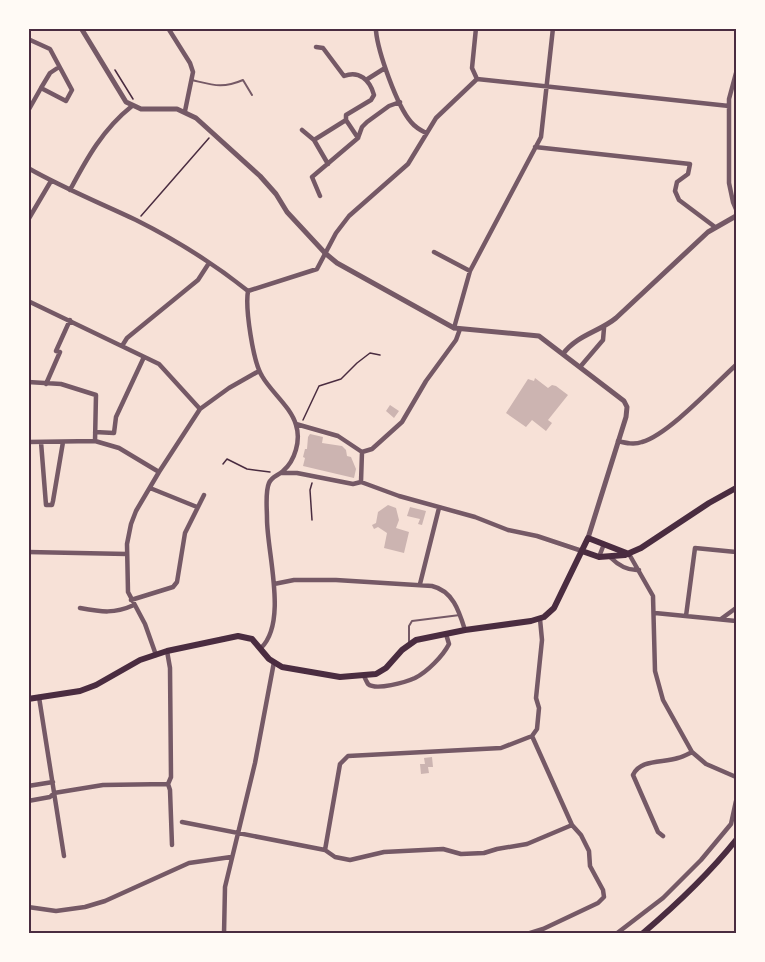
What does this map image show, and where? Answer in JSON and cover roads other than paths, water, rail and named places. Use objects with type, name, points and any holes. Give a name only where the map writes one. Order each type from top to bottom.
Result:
[{"type":"main road","points":[[582,551],[599,557],[629,554],[736,488]]},
{"type":"main road","points":[[28,699],[80,691],[96,685],[127,666],[166,651],[238,636],[252,639],[274,662],[282,667],[340,677],[376,674],[386,668],[409,644],[416,640],[446,633],[540,619],[554,608],[588,538],[629,554]]},
{"type":"main road","points":[[642,933],[675,907],[717,864],[736,840]]},
{"type":"street","points":[[81,28],[126,102],[141,109],[177,109],[196,118],[260,176],[276,194],[287,212],[337,263],[457,328],[539,336],[624,401],[627,411],[588,538]]},
{"type":"street","points":[[168,28],[190,63],[193,72],[185,111]]},
{"type":"street","points":[[476,28],[472,68],[477,79]]},
{"type":"street","points":[[362,452],[372,449],[402,422],[426,381],[456,340],[470,271],[543,131],[553,28]]},
{"type":"street","points":[[375,29],[385,68],[409,121],[426,133]]},
{"type":"street","points":[[28,39],[50,49],[72,90],[66,101],[41,88]]},
{"type":"street","points":[[316,47],[323,48],[344,76],[352,73],[366,80],[372,87],[374,95],[370,100],[346,115],[346,120],[358,138]]},
{"type":"street","points":[[28,111],[50,73],[59,67]]},
{"type":"street","points":[[366,80],[385,68]]},
{"type":"street","points":[[736,74],[729,99],[729,183],[736,209]]},
{"type":"street","points":[[248,291],[314,271],[336,233],[349,216],[408,164],[436,118],[477,79],[729,106]]},
{"type":"street","points":[[320,196],[312,177],[358,138],[362,127],[367,122],[389,106],[400,102]]},
{"type":"street","points":[[70,190],[99,139],[117,118],[132,106]]},
{"type":"street","points":[[730,121],[736,118]]},
{"type":"street","points":[[314,140],[346,120]]},
{"type":"street","points":[[302,130],[314,140],[328,164]]},
{"type":"street","points":[[535,147],[690,165],[688,174],[677,182],[675,191],[679,200],[715,227]]},
{"type":"street","points":[[28,168],[194,252],[248,291]]},
{"type":"street","points":[[28,220],[51,181]]},
{"type":"street","points":[[563,354],[570,344],[604,328],[715,227],[736,216]]},
{"type":"street","points":[[434,252],[470,271]]},
{"type":"street","points":[[122,346],[127,338],[198,280],[209,263]]},
{"type":"street","points":[[248,291],[247,306],[259,371],[298,425],[338,436],[362,452]]},
{"type":"street","points":[[28,301],[159,364],[200,409]]},
{"type":"street","points":[[46,384],[60,352],[56,351],[70,320]]},
{"type":"street","points":[[580,367],[603,340],[604,328]]},
{"type":"street","points":[[95,432],[114,433],[116,417],[144,357]]},
{"type":"street","points":[[618,441],[631,444],[641,442],[663,431],[736,365]]},
{"type":"street","points":[[156,655],[127,583],[127,554],[136,511],[200,409],[229,388],[259,371]]},
{"type":"street","points":[[28,382],[61,384],[96,395],[95,441]]},
{"type":"street","points":[[261,648],[268,641],[270,634],[274,584],[268,537],[268,485],[274,476],[284,471],[295,454],[298,425]]},
{"type":"street","points":[[28,442],[95,441],[118,448],[159,472]]},
{"type":"street","points":[[41,442],[46,505],[52,505],[63,442]]},
{"type":"street","points":[[362,452],[362,482]]},
{"type":"street","points":[[280,473],[314,476],[353,484],[362,482],[399,496],[582,551]]},
{"type":"street","points":[[150,488],[197,507]]},
{"type":"street","points":[[80,608],[100,612],[119,612],[133,602],[173,587],[177,582],[185,533],[204,495]]},
{"type":"street","points":[[420,584],[439,508]]},
{"type":"street","points":[[599,557],[604,544]]},
{"type":"street","points":[[686,616],[695,548],[736,552]]},
{"type":"street","points":[[28,552],[127,554]]},
{"type":"street","points":[[629,554],[651,591],[655,613],[655,671],[658,687],[670,715],[692,752],[706,764],[736,777]]},
{"type":"street","points":[[610,557],[616,564],[627,569],[639,570]]},
{"type":"street","points":[[274,584],[294,580],[336,580],[420,584],[441,588],[452,599],[465,630]]},
{"type":"street","points":[[721,620],[736,608]]},
{"type":"street","points":[[655,613],[736,621]]},
{"type":"street","points":[[325,850],[340,764],[348,756],[501,748],[532,736],[537,729],[539,708],[536,698],[542,640],[540,619]]},
{"type":"street","points":[[364,675],[367,683],[373,687],[392,686],[416,678],[445,651],[449,644],[446,633]]},
{"type":"street","points":[[166,651],[170,668],[171,777],[168,784],[172,845]]},
{"type":"street","points":[[224,933],[225,887],[255,763],[274,662]]},
{"type":"street","points":[[39,697],[64,856]]},
{"type":"street","points":[[528,933],[543,929],[598,903],[604,897],[603,890],[590,866],[589,851],[581,835],[572,825],[532,736]]},
{"type":"street","points":[[663,836],[658,832],[633,775],[642,765],[679,758],[692,752]]},
{"type":"street","points":[[28,786],[53,782]]},
{"type":"street","points":[[28,801],[50,797],[54,793],[103,785],[168,784]]},
{"type":"street","points":[[615,933],[663,898],[701,860],[731,824],[736,801]]},
{"type":"street","points":[[182,822],[325,850],[334,857],[350,860],[384,852],[443,849],[460,854],[484,854],[497,849],[527,844],[572,825]]},
{"type":"street","points":[[28,907],[56,911],[86,907],[105,901],[189,863],[231,857]]},
{"type":"lane","points":[[192,80],[219,87],[230,86],[243,80],[252,95]]},
{"type":"lane","points":[[409,644],[409,626],[412,621],[460,615]]}]
